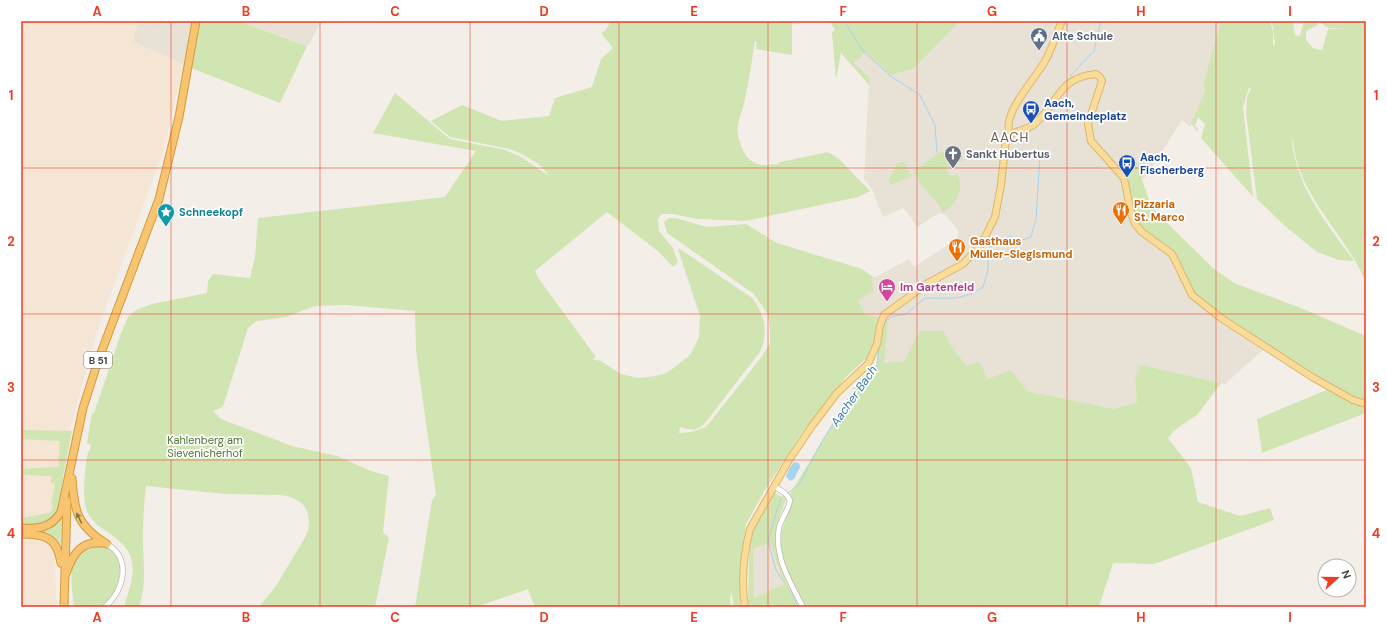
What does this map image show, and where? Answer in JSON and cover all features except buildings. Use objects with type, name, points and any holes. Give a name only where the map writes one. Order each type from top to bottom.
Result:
[{"type":"highway","name":"B 51","points":[[64,607],[68,487],[83,408],[98,361],[159,199],[179,117],[196,21]]},
{"type":"highway","points":[[72,464],[75,510],[86,528],[107,544]]},
{"type":"highway","points":[[21,528],[40,528],[52,524],[61,512],[68,487]]},
{"type":"highway","points":[[21,534],[40,535],[52,540],[60,556],[64,581]]},
{"type":"highway","points":[[64,581],[69,565],[76,552],[92,543],[107,544]]},
{"type":"main road","points":[[1010,135],[1008,126],[1014,109],[1045,62],[1062,21]]},
{"type":"main road","points":[[745,607],[744,580],[748,536],[753,521],[802,440],[831,400],[868,364],[874,351],[881,322],[886,313],[928,283],[962,264],[973,254],[984,240],[995,217],[1001,180],[1004,142],[1006,138],[1027,129],[1036,123],[1046,112],[1057,95],[1067,86],[1090,75],[1099,76],[1102,81],[1101,88],[1088,124],[1091,141],[1124,178],[1131,212],[1136,224],[1142,232],[1172,254],[1179,266],[1186,286],[1192,295],[1221,318],[1329,387],[1353,400],[1366,404]]},
{"type":"street","points":[[774,486],[787,495],[790,503],[780,526],[779,548],[784,571],[802,607]]},
{"type":"street","points":[[105,607],[118,589],[123,570],[120,557],[116,550],[107,544]]},
{"type":"shaded area","points":[[21,21],[138,21],[133,42],[184,65],[163,152],[98,328],[59,470],[55,574],[57,607],[21,607]]},
{"type":"shaded area","points":[[138,21],[191,21],[184,65],[133,42]]},
{"type":"shaded area","points":[[238,21],[326,21],[320,24],[308,46]]},
{"type":"shaded area","points":[[960,21],[1221,21],[1203,85],[1205,91],[1190,127],[1182,120],[1145,178],[1141,179],[1135,158],[1128,178],[1129,188],[1124,188],[1130,219],[1148,241],[1170,256],[1187,293],[1216,318],[1264,349],[1225,384],[1141,365],[1135,376],[1137,402],[1114,409],[1027,391],[1011,370],[988,380],[967,366],[951,346],[944,331],[913,348],[904,361],[883,364],[888,321],[865,314],[858,300],[870,280],[909,259],[914,267],[957,239],[958,233],[956,227],[945,215],[939,213],[917,227],[904,208],[883,217],[872,189],[864,179],[869,77],[854,63],[866,52],[891,75],[913,69]]},
{"type":"shaded area","points":[[770,543],[784,584],[754,598],[753,549]]},
{"type":"green space","points":[[200,21],[238,21],[307,46],[280,103],[191,68]]},
{"type":"green space","name":"Kahlenberg am Sievenicherhof","points":[[611,21],[792,21],[792,55],[756,49],[757,42],[755,41],[744,103],[738,126],[738,134],[742,149],[749,159],[760,165],[776,165],[780,162],[828,152],[838,158],[870,191],[858,197],[745,221],[697,219],[673,214],[662,214],[658,219],[659,231],[673,248],[678,262],[673,267],[659,252],[607,212],[535,271],[539,279],[596,357],[592,359],[601,361],[621,374],[638,378],[664,374],[671,370],[690,355],[699,337],[700,316],[678,249],[752,298],[763,317],[765,331],[763,345],[760,352],[702,426],[696,429],[680,427],[679,433],[691,432],[706,427],[760,359],[770,344],[770,329],[768,315],[754,294],[667,233],[664,222],[669,218],[676,218],[707,227],[746,224],[777,243],[862,269],[874,278],[871,280],[874,291],[858,300],[865,314],[879,318],[873,347],[868,357],[846,377],[803,431],[765,490],[746,524],[740,573],[740,607],[734,607],[731,591],[731,607],[535,607],[528,589],[476,607],[415,607],[432,500],[436,495],[416,351],[415,311],[346,305],[315,306],[286,317],[257,321],[248,328],[223,407],[213,411],[221,419],[292,446],[337,456],[371,471],[389,476],[383,532],[389,538],[375,607],[259,607],[276,586],[307,534],[309,518],[304,506],[300,502],[287,496],[279,495],[225,494],[146,486],[143,526],[143,590],[139,607],[124,607],[133,572],[130,554],[124,546],[97,525],[89,516],[84,501],[84,487],[87,457],[91,446],[87,443],[92,413],[94,413],[128,317],[136,310],[152,304],[207,293],[208,281],[213,274],[250,278],[255,257],[258,218],[445,197],[476,151],[373,133],[395,93],[450,139],[505,150],[521,157],[549,176],[540,165],[520,153],[509,149],[450,137],[431,121],[462,105],[502,121],[549,116],[555,98],[592,87],[601,59],[613,48],[601,33],[605,31]]},
{"type":"green space","points":[[830,21],[960,21],[913,69],[891,75],[866,52],[854,63],[869,77],[869,85],[841,53],[836,80],[832,32],[835,30]]},
{"type":"green space","points":[[1221,21],[1270,21],[1273,32],[1273,46],[1275,44],[1272,21],[1293,21],[1295,35],[1300,36],[1304,21],[1315,21],[1318,25],[1306,31],[1306,40],[1313,48],[1322,50],[1328,29],[1347,29],[1328,28],[1318,21],[1366,21],[1366,283],[1347,247],[1312,196],[1296,159],[1293,138],[1294,156],[1306,189],[1320,214],[1354,261],[1339,260],[1317,252],[1285,226],[1257,199],[1246,113],[1247,97],[1251,89],[1249,88],[1243,107],[1253,197],[1201,138],[1205,124],[1198,117],[1195,126],[1199,130],[1197,131],[1191,124],[1205,91],[1203,85]]},
{"type":"green space","points":[[958,147],[963,160],[953,166],[946,167],[949,175],[958,175],[960,191],[951,206],[942,212],[939,205],[920,183],[914,171],[939,153]]},
{"type":"green space","points":[[1135,158],[1149,200],[1156,212],[1213,268],[1234,283],[1301,308],[1366,336],[1366,402],[1347,395],[1329,385],[1230,323],[1196,296],[1189,285],[1176,256],[1168,247],[1138,224],[1135,219],[1129,189],[1129,173]]},
{"type":"green space","points":[[903,161],[912,176],[891,185],[888,181],[897,164]]},
{"type":"green space","points":[[883,320],[888,321],[884,363],[904,361],[920,331],[944,331],[951,346],[967,366],[979,361],[988,379],[1011,370],[1027,391],[1114,409],[1137,402],[1135,376],[1141,365],[1221,383],[1198,414],[1175,430],[1168,438],[1191,468],[1198,502],[1240,516],[1270,508],[1274,520],[1154,564],[1113,563],[1099,607],[805,607],[789,575],[781,549],[782,530],[793,499],[790,494],[859,380],[877,365]]},
{"type":"green space","points":[[1329,389],[1366,406],[1366,413],[1262,453],[1257,419]]},
{"type":"green space","points":[[21,430],[72,431],[63,477],[60,511],[47,524],[21,526],[21,518],[50,513],[53,506],[51,504],[55,484],[51,482],[51,476],[21,475],[21,469],[58,467],[60,441],[21,439]]},
{"type":"green space","points":[[773,492],[786,499],[776,529],[776,549],[781,569],[798,607],[748,607],[749,559],[752,530]],"holes":[[[770,543],[784,584],[754,598],[753,549]]]},
{"type":"green space","points":[[62,515],[60,550],[55,542],[21,530],[37,530]]},
{"type":"green space","points":[[95,545],[105,546],[113,550],[118,557],[120,566],[117,585],[113,594],[103,607],[74,607],[72,570],[74,562],[78,555],[85,549]]},
{"type":"water","points":[[794,462],[799,463],[800,467],[794,479],[790,481],[786,477]]},
{"type":"waterway","points":[[844,21],[863,51],[892,77],[920,95],[935,125],[937,152]]},
{"type":"waterway","name":"Aacher Bach","points":[[1070,76],[1094,51],[1101,21]]},
{"type":"waterway","name":"Aacher Bach","points":[[885,321],[894,316],[906,314],[925,298],[962,297],[983,287],[988,270],[988,253],[991,246],[1011,236],[1019,241],[1031,237],[1036,219],[1040,155]]},
{"type":"waterway","name":"Aacher Bach","points":[[787,494],[800,483],[821,443],[849,398],[877,365],[879,347]]},
{"type":"waterway","name":"Aacher Bach","points":[[784,496],[780,500],[768,541],[776,570],[784,582]]},
{"type":"waterway","name":"Aacher Bach","points":[[790,589],[798,607]]},
{"type":"place","name":"Alte Schule","points":[[1039,51]]},
{"type":"place","name":"Aach, Gemeindeplatz","points":[[1031,124]]},
{"type":"place","name":"Sankt Hubertus","points":[[953,169]]},
{"type":"place","name":"Aach, Fischerberg","points":[[1127,178]]},
{"type":"place","name":"Pizzaria St. Marco","points":[[1121,225]]},
{"type":"place","name":"Schneekopf","points":[[166,227]]},
{"type":"place","name":"Gasthaus Müller-Siegismund","points":[[957,262]]},
{"type":"place","name":"Im Gartenfeld","points":[[887,302]]},
{"type":"district","name":"AACH","points":[[1010,137]]}]
